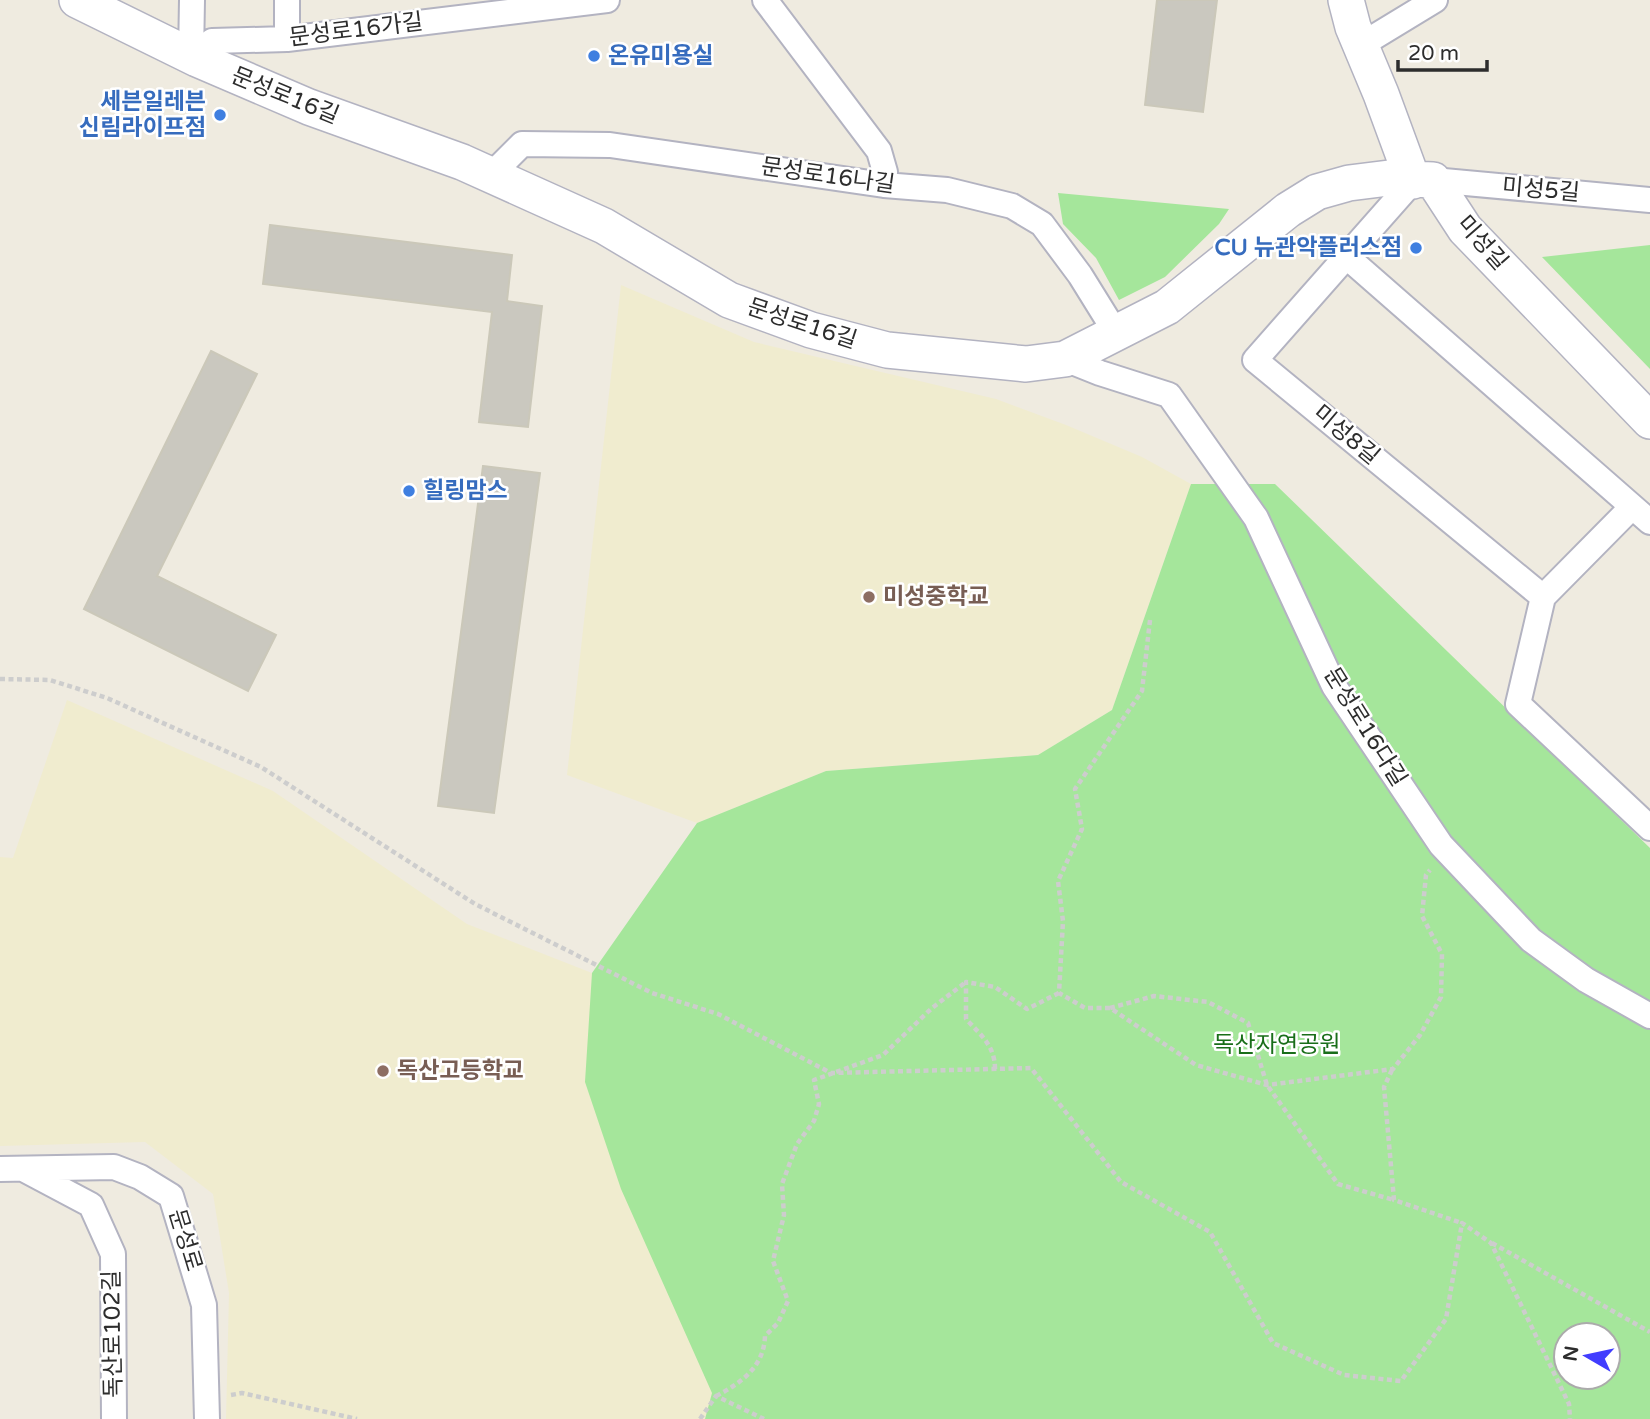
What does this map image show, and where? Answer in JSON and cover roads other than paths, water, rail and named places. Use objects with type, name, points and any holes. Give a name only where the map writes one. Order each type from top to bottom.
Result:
[{"type":"street","name":"문성로16길","points":[[77,0],[194,58],[309,107],[462,162],[604,226],[729,300],[811,330],[901,351],[1026,364],[1065,359],[1167,307],[1287,210],[1317,192],[1363,181],[1390,178],[1423,181]]},
{"type":"street","points":[[192,0],[194,58]]},
{"type":"street","points":[[287,39],[288,0]]},
{"type":"street","name":"문성로16가길","points":[[194,58],[212,41],[287,39],[498,6],[607,0]]},
{"type":"street","points":[[765,0],[879,151],[885,172],[884,185]]},
{"type":"street","name":"미성길","points":[[1346,0],[1353,27],[1423,181],[1465,229],[1650,421]]},
{"type":"street","points":[[1361,45],[1435,0]]},
{"type":"street","name":"문성로16나길","points":[[490,176],[522,144],[610,145],[884,185],[947,190],[1012,206],[1042,224],[1080,275],[1116,333]]},
{"type":"street","name":"미성5길","points":[[1423,181],[1650,200]]},
{"type":"street","name":"미성8길","points":[[1423,181],[1347,257],[1255,360],[1543,597]]},
{"type":"street","points":[[1347,257],[1641,515],[1543,597],[1518,704],[1650,828]]},
{"type":"street","name":"문성로16다길","points":[[1065,359],[1100,373],[1169,394],[1256,518],[1335,686],[1447,851],[1531,940],[1586,980],[1650,1017]]},
{"type":"street","name":"문성로","points":[[11,1169],[114,1167],[140,1177],[171,1196],[204,1305],[207,1409]]},
{"type":"street","name":"독산로102길","points":[[11,1169],[91,1205],[113,1254],[114,1419]]},
{"type":"place","name":"온유미용실","points":[[594,56]]},
{"type":"place","name":"세븐일레븐 신림라이프점","points":[[220,115]]},
{"type":"place","name":"CU 뉴관악플러스점","points":[[1416,248]]},
{"type":"place","name":"힐링맘스","points":[[409,491]]},
{"type":"place","name":"미성중학교","points":[[869,597]]},
{"type":"place","name":"독산고등학교","points":[[383,1071]]},
{"type":"park label","name":"독산자연공원","points":[[1277,1045]]}]
